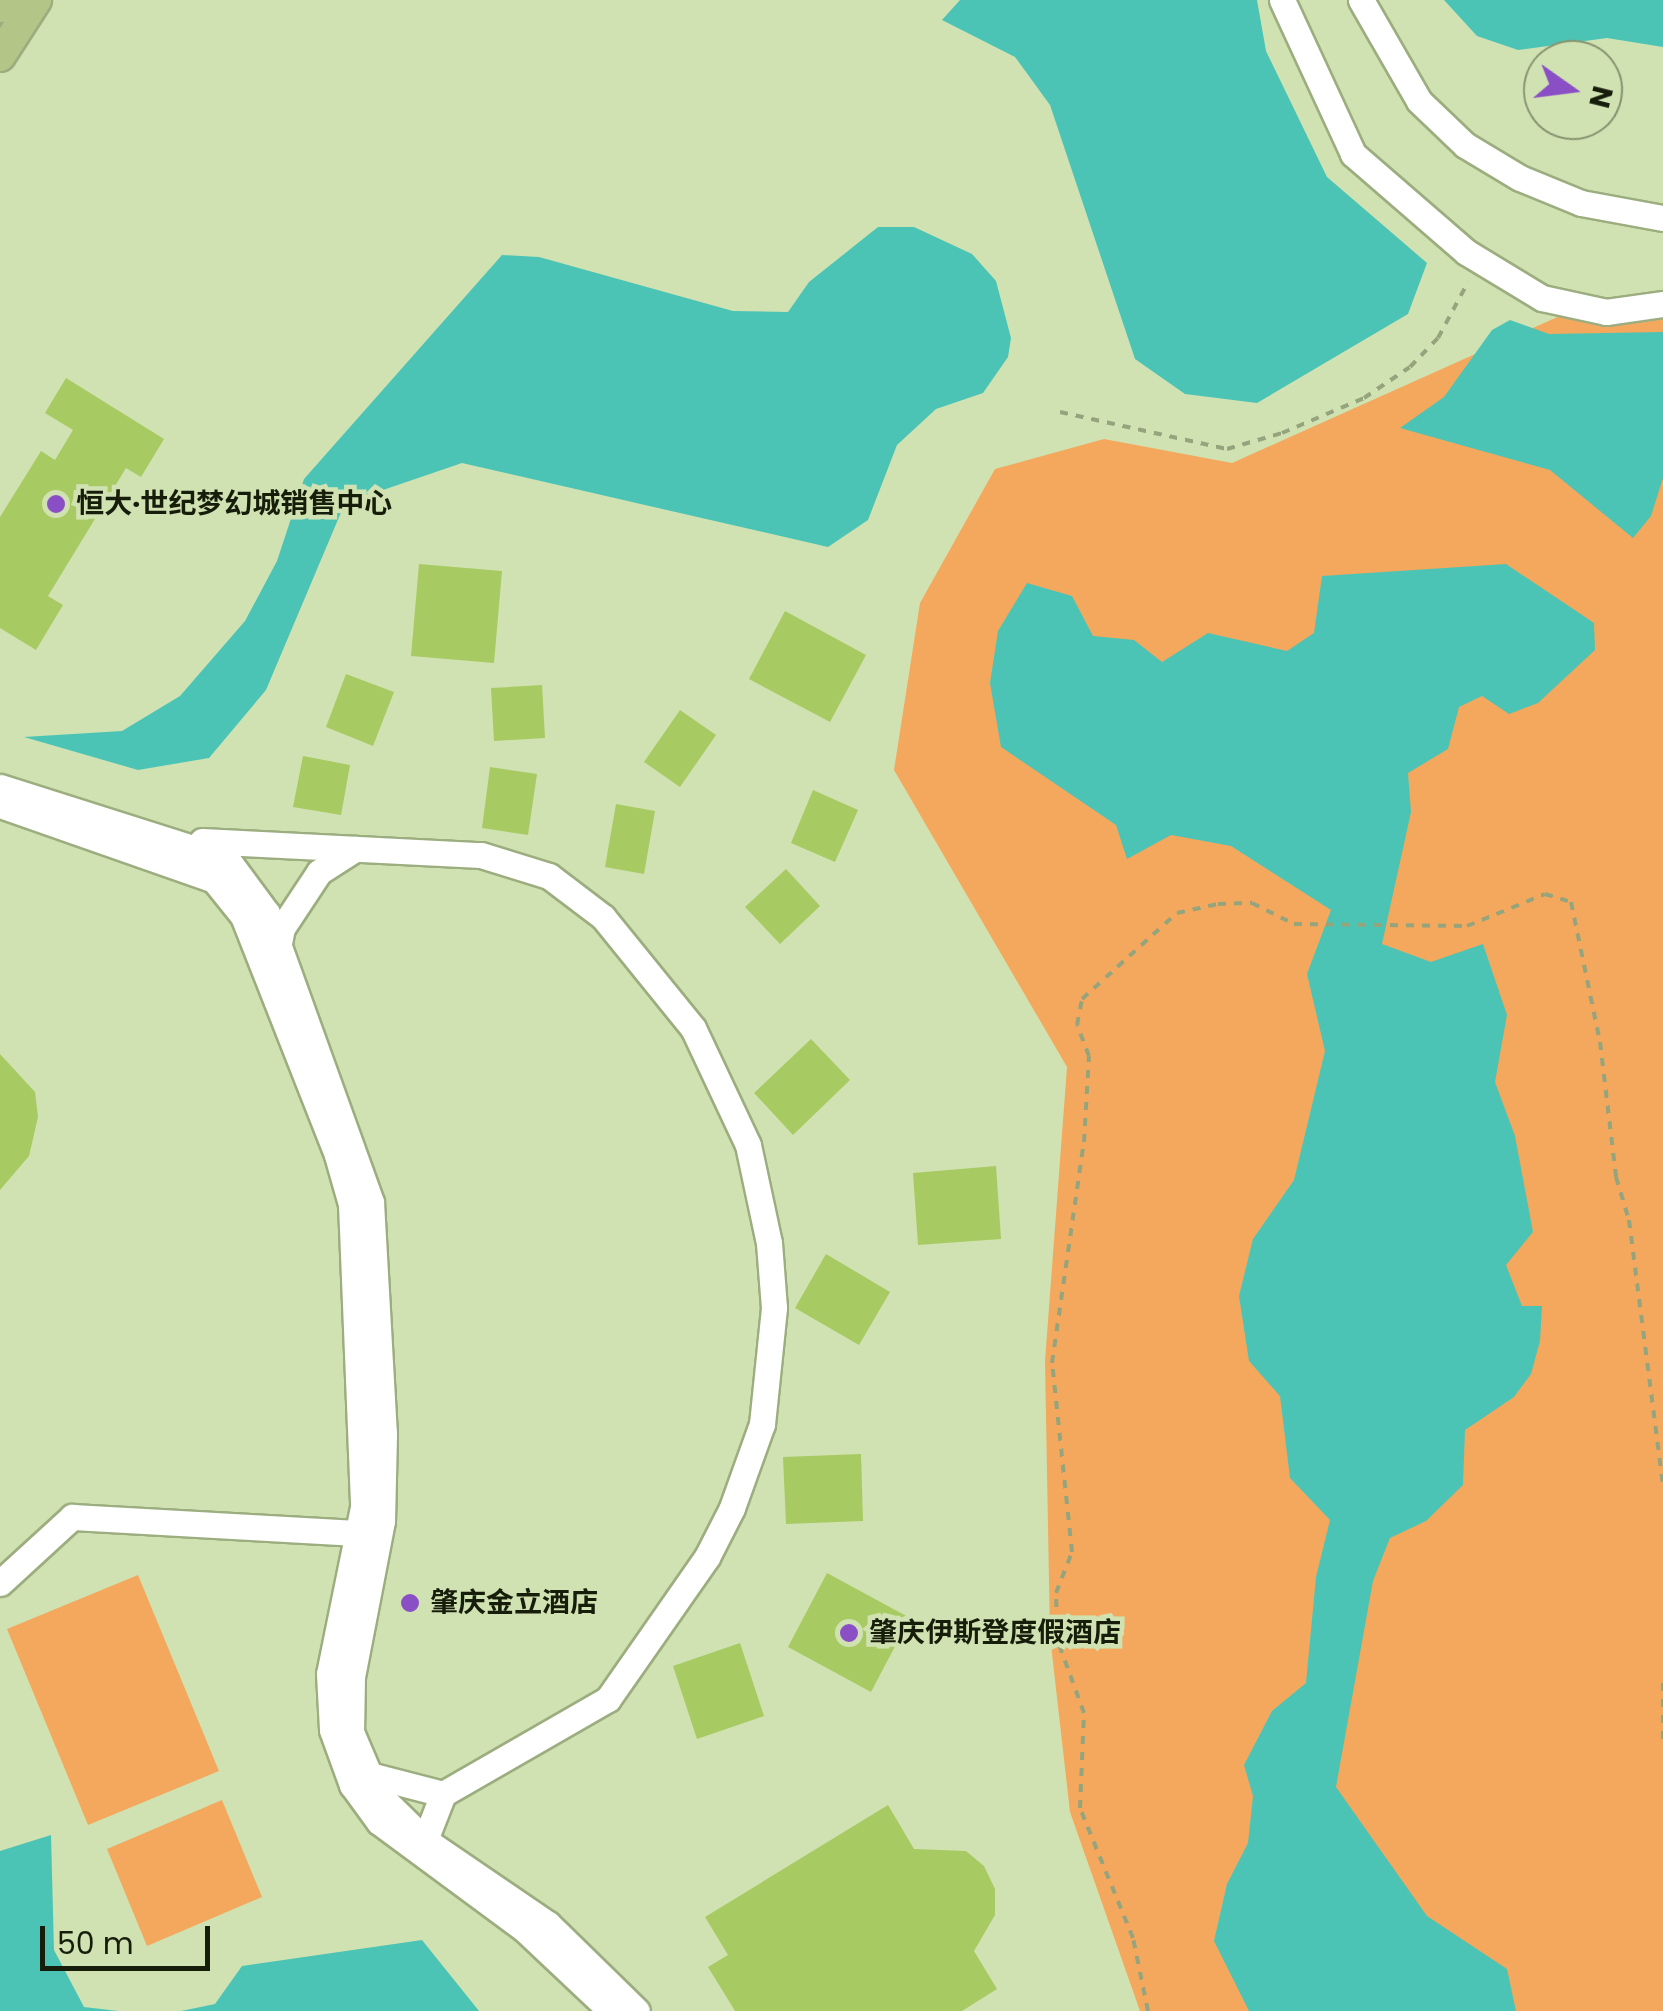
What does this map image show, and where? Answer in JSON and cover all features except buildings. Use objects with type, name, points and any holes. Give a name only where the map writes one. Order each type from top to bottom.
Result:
[{"type":"main road","points":[[0,7],[4,0]]},
{"type":"main road","points":[[0,56],[36,0]]},
{"type":"street","points":[[1282,0],[1353,154],[1480,260],[1542,298],[1606,312],[1663,304]]},
{"type":"street","points":[[1361,0],[1419,101],[1465,145],[1520,178],[1581,203],[1663,218]]},
{"type":"street","points":[[0,787],[227,859],[250,885],[280,943],[370,1202],[384,1434],[382,1521],[352,1677],[351,1732],[378,1794],[425,1840],[548,1924],[637,2011]]},
{"type":"street","points":[[0,805],[214,880],[243,916],[338,1155],[350,1204],[364,1450],[358,1533],[329,1674],[332,1730],[352,1786],[411,1852],[524,1929],[612,2011]]},
{"type":"street","points":[[177,840],[481,855],[550,876],[603,918],[693,1028],[728,1093],[748,1145],[769,1243],[774,1308],[762,1424],[708,1557],[608,1699],[443,1794],[425,1840]]},
{"type":"street","points":[[280,943],[282,928],[319,872],[355,849]]},
{"type":"street","points":[[0,1583],[72,1517],[358,1533]]},
{"type":"street","points":[[370,1775],[443,1794]]},
{"type":"path","points":[[1060,412],[1227,449],[1282,434],[1364,398],[1410,367],[1438,338],[1480,260]]},
{"type":"path","points":[[1148,2011],[1134,1938],[1080,1808],[1084,1712],[1058,1639],[1056,1593],[1072,1552],[1052,1363],[1084,1142],[1090,1056],[1077,1025],[1082,999],[1176,913],[1252,904],[1294,924],[1402,922],[1467,926],[1545,894],[1571,902],[1600,1042],[1616,1176],[1629,1220],[1663,1486]]},
{"type":"path","points":[[1663,1683],[1663,1740]]},
{"type":"shaded area","points":[[1571,311],[1663,313],[1663,2011],[1140,2011],[1070,1812],[1050,1636],[1045,1361],[1067,1067],[894,770],[920,603],[995,469],[1104,439],[1232,463]]},
{"type":"shaded area","points":[[138,1575],[219,1771],[88,1825],[7,1629]]},
{"type":"shaded area","points":[[222,1800],[262,1897],[147,1946],[107,1849]]},
{"type":"water","points":[[960,0],[1257,0],[1266,51],[1327,177],[1427,263],[1408,314],[1257,403],[1185,394],[1135,359],[1050,105],[1015,57],[942,20]]},
{"type":"water","points":[[1444,0],[1663,0],[1663,47],[1607,38],[1523,40],[1523,49],[1518,50],[1477,36]]},
{"type":"water","points":[[878,227],[914,227],[972,254],[996,281],[1011,338],[1008,357],[983,393],[936,409],[897,445],[868,520],[828,547],[462,463],[345,503],[266,690],[209,758],[138,770],[24,737],[122,731],[180,696],[245,621],[277,561],[304,479],[502,255],[539,257],[733,311],[788,312],[809,282]]},
{"type":"water","points":[[1510,320],[1549,334],[1663,332],[1663,478],[1651,516],[1633,538],[1550,470],[1400,428],[1444,397],[1492,330]]},
{"type":"water","points":[[1506,564],[1594,623],[1595,650],[1538,703],[1509,714],[1482,696],[1459,707],[1448,749],[1408,773],[1411,812],[1382,944],[1431,962],[1483,944],[1507,1015],[1495,1082],[1515,1136],[1533,1232],[1506,1265],[1522,1306],[1542,1306],[1540,1341],[1531,1374],[1514,1397],[1465,1430],[1463,1485],[1426,1521],[1390,1538],[1373,1581],[1336,1787],[1427,1916],[1507,1969],[1516,2011],[1249,2011],[1214,1941],[1227,1884],[1248,1843],[1253,1796],[1244,1765],[1272,1711],[1306,1683],[1316,1577],[1330,1520],[1290,1478],[1280,1396],[1249,1361],[1239,1296],[1253,1239],[1294,1180],[1325,1051],[1307,974],[1331,910],[1231,846],[1171,835],[1127,859],[1116,825],[1001,747],[990,683],[998,631],[1027,583],[1072,596],[1093,636],[1134,640],[1162,662],[1208,633],[1287,651],[1314,633],[1322,576]]},
{"type":"water","points":[[51,1835],[54,1950],[84,2007],[118,2011],[0,2011],[0,1851]]},
{"type":"water","points":[[422,1940],[479,2011],[181,2011],[215,2004],[242,1966]]},
{"type":"place","name":"恒大·世纪梦幻城销售中心","points":[[56,504]]},
{"type":"place","name":"肇庆金立酒店","points":[[410,1603]]},
{"type":"place","name":"肇庆伊斯登度假酒店","points":[[849,1633]]}]
